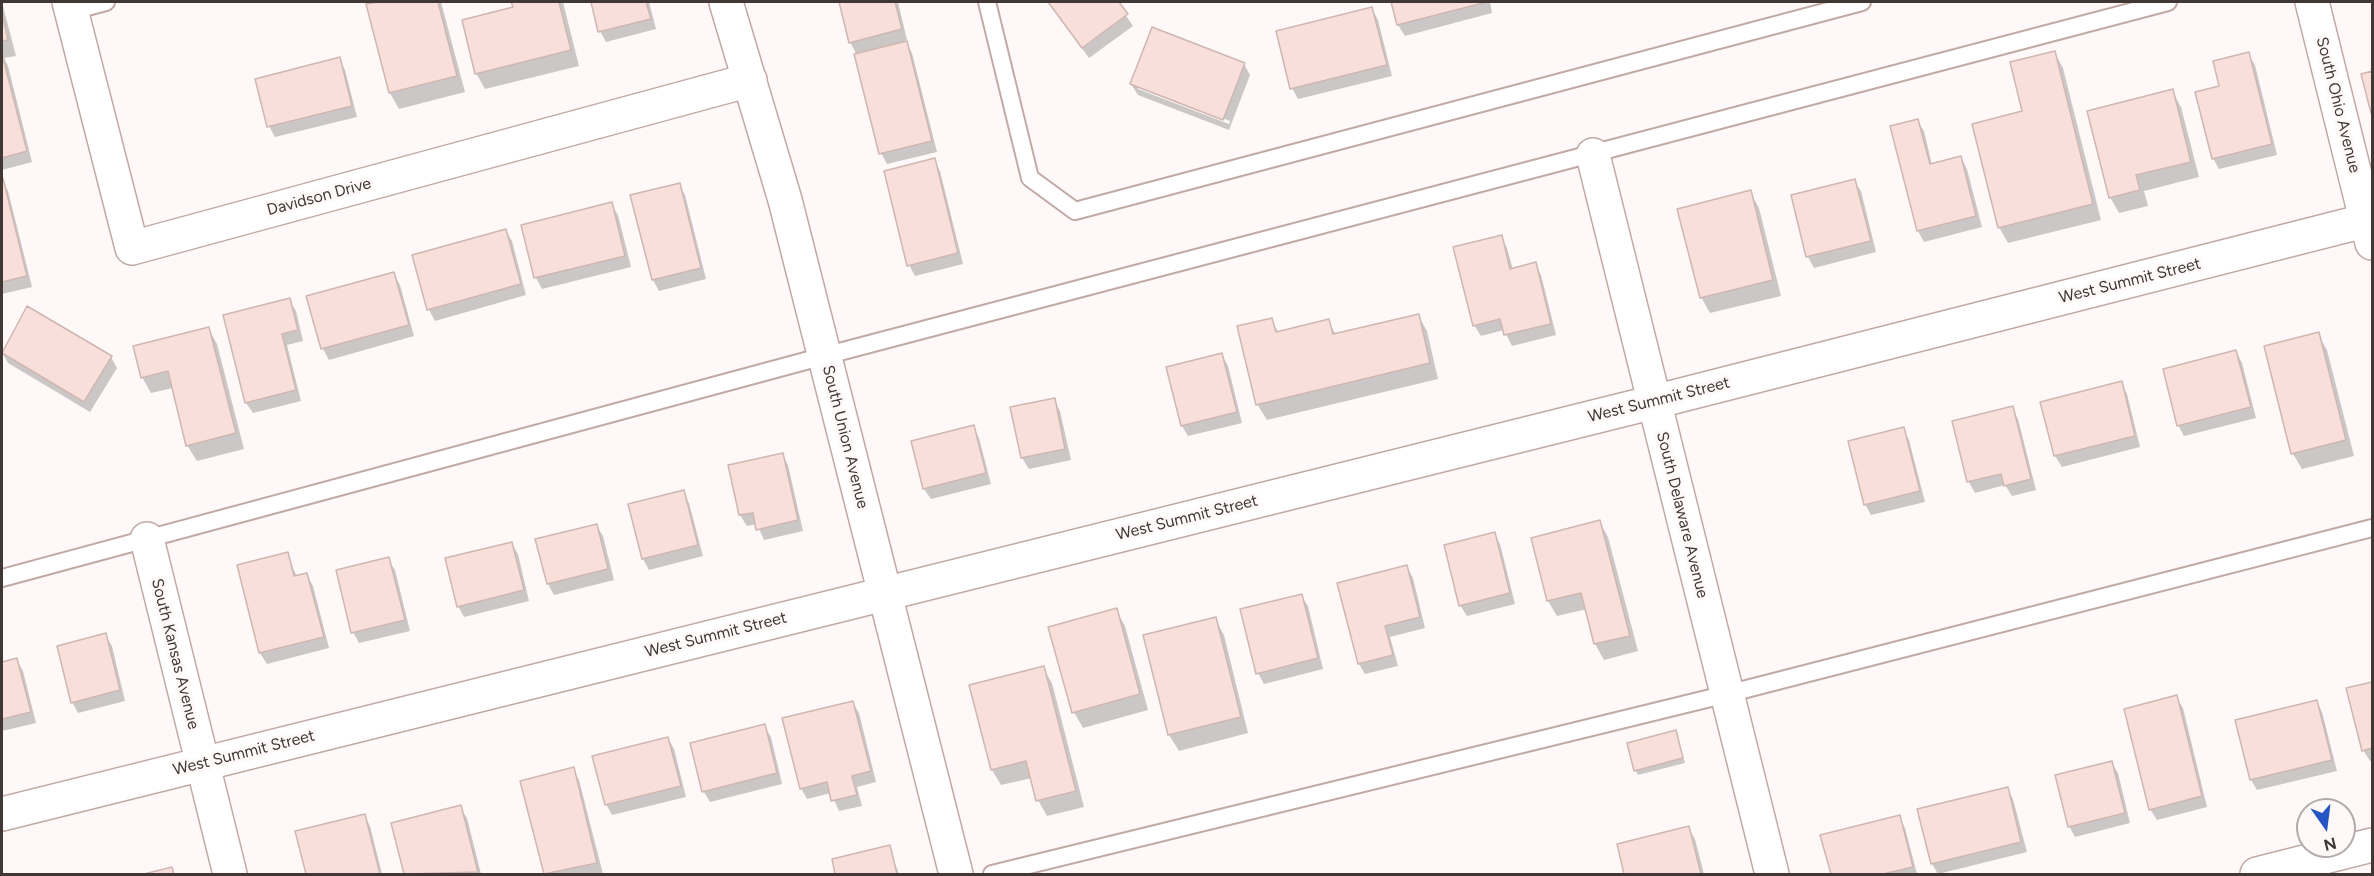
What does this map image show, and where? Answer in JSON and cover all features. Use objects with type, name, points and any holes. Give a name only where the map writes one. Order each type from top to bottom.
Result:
[{"type":"street","name":"South Union Avenue","points":[[726,2],[785,200],[956,874]]},
{"type":"street","name":"South Ohio Avenue","points":[[2312,2],[2371,228]]},
{"type":"street","name":"Davidson Drive","points":[[71,6],[132,248],[750,80]]},
{"type":"street","name":"South Delaware Avenue","points":[[1593,155],[1772,874]]},
{"type":"street","name":"West Summit Street","points":[[2,814],[1654,402],[2371,228]]},
{"type":"street","name":"South Kansas Avenue","points":[[147,539],[230,874]]},
{"type":"street","points":[[2257,874],[2373,845]]},
{"type":"lane","points":[[71,6],[106,2]]},
{"type":"lane","points":[[987,2],[1030,178],[1075,211],[1862,2]]},
{"type":"lane","points":[[2,578],[824,356],[2168,2]]},
{"type":"lane","points":[[992,874],[1727,694],[2373,528]]},
{"type":"building","points":[[438,2],[457,76],[389,93],[366,4]]},
{"type":"building","points":[[511,2],[559,2],[571,50],[475,74],[462,20],[513,7]]},
{"type":"building","points":[[591,2],[646,2],[651,19],[598,32]]},
{"type":"building","points":[[839,2],[895,2],[902,29],[849,43]]},
{"type":"building","points":[[1048,2],[1119,2],[1128,14],[1082,48]]},
{"type":"building","points":[[1391,2],[1487,2],[1397,25]]},
{"type":"building","points":[[1372,7],[1387,65],[1290,89],[1276,31]]},
{"type":"building","points":[[2,14],[8,40],[2,41]]},
{"type":"building","points":[[1152,27],[1245,63],[1223,120],[1130,84]]},
{"type":"building","points":[[907,41],[932,141],[879,154],[854,54]]},
{"type":"building","points":[[2055,51],[2093,204],[1998,228],[1972,124],[2022,111],[2010,62]]},
{"type":"building","points":[[2249,52],[2272,144],[2212,159],[2195,92],[2219,86],[2213,61]]},
{"type":"building","points":[[2,54],[27,151],[2,158]]},
{"type":"building","points":[[340,57],[352,106],[267,127],[255,79]]},
{"type":"building","points":[[2372,71],[2372,113],[2371,113],[2361,74]]},
{"type":"building","points":[[2173,89],[2191,162],[2136,175],[2140,190],[2109,198],[2087,111]]},
{"type":"building","points":[[1918,119],[1930,164],[1961,156],[1976,216],[1917,231],[1890,126]]},
{"type":"building","points":[[935,158],[958,253],[907,266],[884,171]]},
{"type":"building","points":[[2,179],[27,276],[2,282]]},
{"type":"building","points":[[1855,179],[1871,241],[1806,257],[1791,195]]},
{"type":"building","points":[[680,183],[701,268],[652,280],[630,195]]},
{"type":"building","points":[[1751,190],[1773,280],[1700,298],[1677,209]]},
{"type":"building","points":[[612,202],[625,256],[534,278],[521,225]]},
{"type":"building","points":[[506,229],[521,284],[427,310],[412,255]]},
{"type":"building","points":[[1502,235],[1510,269],[1536,262],[1551,324],[1504,335],[1500,319],[1473,326],[1453,247]]},
{"type":"building","points":[[394,272],[409,325],[321,349],[306,296]]},
{"type":"building","points":[[290,298],[298,330],[282,334],[296,390],[245,403],[223,315]]},
{"type":"building","points":[[27,306],[112,356],[84,402],[2,353]]},
{"type":"building","points":[[1419,314],[1430,363],[1256,405],[1237,326],[1272,318],[1276,332],[1329,319],[1333,334]]},
{"type":"building","points":[[209,327],[236,433],[186,446],[168,371],[141,378],[133,346]]},
{"type":"building","points":[[2319,332],[2346,440],[2291,454],[2264,346]]},
{"type":"building","points":[[2236,350],[2251,407],[2177,426],[2163,369]]},
{"type":"building","points":[[1222,353],[1237,412],[1181,426],[1166,367]]},
{"type":"building","points":[[2122,381],[2135,436],[2054,456],[2040,402]]},
{"type":"building","points":[[1055,398],[1065,449],[1021,458],[1010,407]]},
{"type":"building","points":[[2013,406],[2031,479],[2004,486],[2001,474],[1967,482],[1952,421]]},
{"type":"building","points":[[974,425],[986,473],[923,489],[911,441]]},
{"type":"building","points":[[1904,427],[1920,491],[1864,505],[1848,441]]},
{"type":"building","points":[[783,453],[798,520],[756,530],[753,513],[739,515],[728,465]]},
{"type":"building","points":[[684,490],[698,545],[642,559],[628,504]]},
{"type":"building","points":[[1600,520],[1630,636],[1594,644],[1581,593],[1547,601],[1531,538]]},
{"type":"building","points":[[597,524],[608,569],[547,584],[535,539]]},
{"type":"building","points":[[1495,532],[1510,593],[1459,606],[1444,545]]},
{"type":"building","points":[[512,542],[524,590],[457,607],[445,558]]},
{"type":"building","points":[[288,552],[294,576],[307,573],[324,637],[259,653],[237,565]]},
{"type":"building","points":[[389,557],[405,620],[351,633],[336,570]]},
{"type":"building","points":[[1407,565],[1420,617],[1385,626],[1393,655],[1358,664],[1337,583]]},
{"type":"building","points":[[1302,594],[1318,658],[1256,674],[1240,609]]},
{"type":"building","points":[[1117,608],[1140,694],[1072,713],[1048,627]]},
{"type":"building","points":[[1216,617],[1241,717],[1168,735],[1143,635]]},
{"type":"building","points":[[106,633],[120,690],[71,703],[57,646]]},
{"type":"building","points":[[17,658],[31,712],[2,719],[2,662]]},
{"type":"building","points":[[1044,666],[1076,791],[1036,801],[1026,761],[991,770],[969,685]]},
{"type":"building","points":[[2372,682],[2372,748],[2362,751],[2346,688]]},
{"type":"building","points":[[2177,695],[2202,796],[2149,810],[2124,709]]},
{"type":"building","points":[[2317,700],[2332,760],[2250,780],[2235,720]]},
{"type":"building","points":[[853,701],[871,771],[852,776],[857,795],[831,801],[827,782],[800,789],[782,718]]},
{"type":"building","points":[[765,724],[777,773],[702,792],[690,743]]},
{"type":"building","points":[[1676,730],[1683,758],[1634,771],[1627,743]]},
{"type":"building","points":[[668,737],[681,786],[605,805],[592,756]]},
{"type":"building","points":[[2112,761],[2125,813],[2068,827],[2055,775]]},
{"type":"building","points":[[574,767],[597,863],[544,874],[520,781]]},
{"type":"building","points":[[2008,787],[2021,842],[1931,864],[1917,809]]},
{"type":"building","points":[[461,805],[478,872],[404,874],[391,823]]},
{"type":"building","points":[[365,814],[380,874],[306,874],[295,831]]},
{"type":"building","points":[[1900,815],[1913,867],[1883,874],[1831,874],[1820,835]]},
{"type":"building","points":[[1689,826],[1701,874],[1624,874],[1617,844]]},
{"type":"building","points":[[890,845],[897,874],[835,874],[832,859]]},
{"type":"building","points":[[172,867],[174,874],[144,874]]}]
